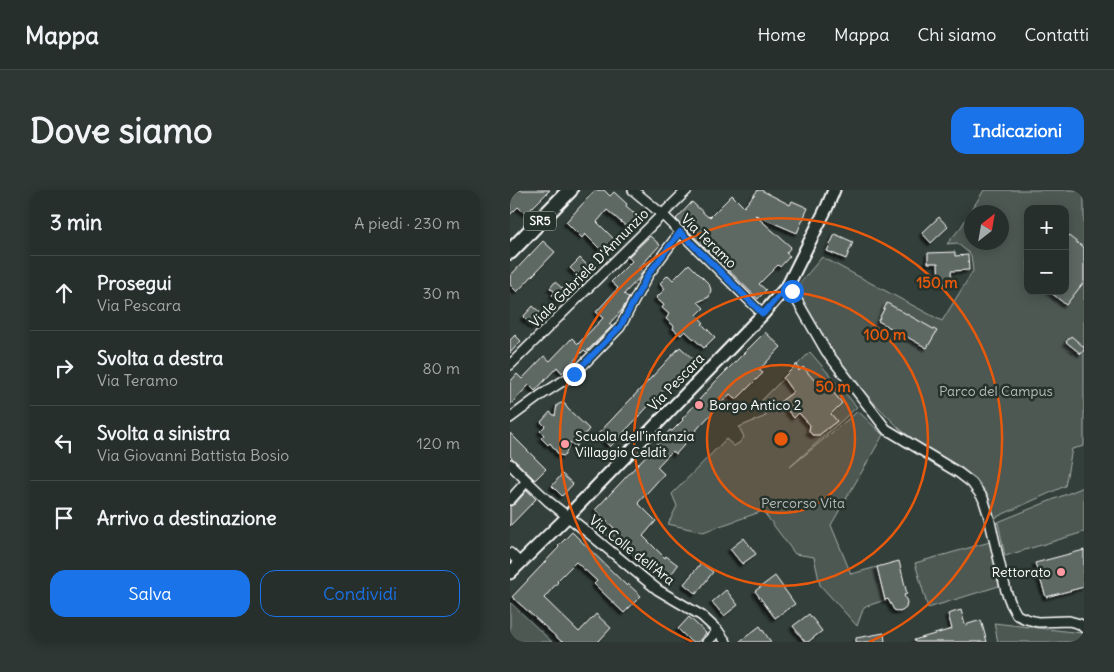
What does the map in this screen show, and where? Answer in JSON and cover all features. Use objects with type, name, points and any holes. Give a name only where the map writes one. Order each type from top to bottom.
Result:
[{"type":"main road","name":"SR5","points":[[510,252],[570,190]]},
{"type":"street","name":"Via Teramo","points":[[633,190],[680,232],[763,314]]},
{"type":"street","name":"Viale Gabriele D'Annunzio","points":[[510,365],[687,190]]},
{"type":"street","name":"Via Pescara","points":[[510,574],[763,314],[788,285],[834,190]]},
{"type":"street","points":[[512,413],[574,374],[620,327],[648,275],[680,232]]},
{"type":"street","points":[[788,285],[826,352],[886,429],[959,473],[972,483],[983,498],[1006,591],[1018,615],[1038,622],[1069,621],[1080,624],[1084,628]]},
{"type":"street","name":"Via Colle dell'Ara","points":[[510,464],[548,501],[658,590],[702,616],[718,631],[726,642]]},
{"type":"street","points":[[510,500],[527,481]]},
{"type":"street","points":[[510,553],[520,563]]},
{"type":"street","points":[[707,642],[718,631]]},
{"type":"green space","name":"Parco del Campus","points":[[984,190],[1084,190],[1084,446],[1072,449],[1065,486],[990,520],[983,498],[959,473],[901,430],[837,365],[795,289],[822,257],[942,321],[973,271],[971,255],[965,250],[1009,250],[1009,205],[975,205]]},
{"type":"green space","name":"Parco del Campus","points":[[964,222],[964,249],[957,243],[947,244]]},
{"type":"green space","name":"Percorso Vita","points":[[810,352],[857,407],[790,467],[858,411],[883,435],[831,525],[851,574],[877,567],[885,600],[864,607],[857,626],[820,585],[814,557],[795,554],[763,511],[703,532],[668,524],[677,506],[672,494],[726,439],[734,446],[739,443],[744,437],[739,427],[766,416],[762,400]]},
{"type":"green space","points":[[1084,487],[1084,532],[1005,556],[998,522]]},
{"type":"green space","points":[[990,542],[999,586],[928,608],[915,563]]},
{"type":"green space","points":[[511,603],[552,642],[510,642]]},
{"type":"green space","points":[[994,623],[1082,633],[1084,642],[998,642]]},
{"type":"building","points":[[510,190],[550,190],[526,214],[518,207],[510,215]]},
{"type":"building","points":[[595,190],[604,190],[610,196],[614,192],[639,217],[628,228],[607,210],[597,222],[617,242],[605,254],[585,234],[582,238],[566,222]]},
{"type":"building","points":[[758,190],[790,205],[792,201],[808,208],[797,233],[755,215],[791,247],[786,253],[790,256],[759,284],[766,290],[758,299],[676,219],[692,202],[708,217],[732,195],[744,207]]},
{"type":"building","points":[[939,217],[948,227],[931,243],[922,233]]},
{"type":"building","points":[[835,234],[853,242],[846,259],[827,251]]},
{"type":"building","points":[[650,236],[660,245],[639,268],[643,271],[640,277],[624,294],[629,298],[622,310],[609,324],[612,326],[586,352],[584,350],[562,373],[557,367],[535,391],[529,385],[510,405],[510,382],[517,374],[522,379],[544,356],[550,361],[572,338],[578,344],[603,318],[596,312],[618,288],[611,282],[632,261],[628,257]]},
{"type":"building","points":[[1069,236],[1084,248],[1084,282],[1066,305],[1054,295],[1069,295]]},
{"type":"building","points":[[543,241],[555,252],[517,292],[510,285],[510,276]]},
{"type":"building","points":[[955,252],[955,256],[968,255],[969,270],[951,271],[952,284],[939,284],[938,263],[928,263],[928,253]]},
{"type":"building","points":[[580,258],[590,268],[580,278],[570,268]]},
{"type":"building","points":[[689,264],[709,284],[711,290],[709,297],[698,302],[704,308],[697,315],[704,323],[702,324],[715,337],[704,348],[685,331],[681,335],[673,329],[674,326],[666,319],[669,314],[662,308],[664,305],[656,298],[665,289],[660,283],[668,275],[673,280]]},
{"type":"building","points":[[555,282],[568,293],[560,302],[552,295],[555,292],[550,288]]},
{"type":"building","points":[[887,303],[937,331],[927,348],[878,321]]},
{"type":"building","points":[[533,306],[544,316],[534,327],[523,317]]},
{"type":"building","points":[[765,332],[781,347],[759,370],[763,373],[736,400],[730,394],[676,454],[672,451],[657,467],[664,474],[638,503],[656,521],[643,536],[665,558],[666,556],[678,565],[667,580],[655,571],[657,569],[637,555],[635,557],[622,544],[619,547],[607,536],[614,528],[595,510],[670,430],[672,431],[683,420],[716,381]]},
{"type":"building","points":[[515,335],[521,341],[510,353],[510,340]]},
{"type":"building","points":[[1071,336],[1084,347],[1081,354],[1066,342]]},
{"type":"building","points":[[680,347],[693,359],[610,447],[598,434]]},
{"type":"building","points":[[797,364],[799,371],[803,367],[814,380],[817,378],[829,394],[832,391],[842,403],[831,414],[837,421],[819,435],[812,435],[809,431],[810,425],[799,413],[794,418],[780,402],[793,392],[783,378]]},
{"type":"building","points":[[565,404],[589,429],[575,447],[570,442],[564,456],[559,455],[550,443],[548,445],[541,438],[544,435],[540,431],[545,426],[541,422],[550,412],[555,416],[557,405]]},
{"type":"building","points":[[510,433],[546,469],[535,480],[510,456]]},
{"type":"building","points":[[562,474],[573,484],[562,496],[552,486]]},
{"type":"building","points":[[527,490],[536,499],[510,526],[510,506],[515,504]]},
{"type":"building","points":[[572,532],[627,586],[628,584],[641,596],[624,613],[594,584],[597,581],[576,562],[557,581],[544,598],[579,632],[596,614],[611,628],[598,642],[562,642],[512,597]]},
{"type":"building","points":[[744,538],[756,554],[742,564],[730,549]]},
{"type":"building","name":"Rettorato","points":[[1084,550],[1084,587],[1046,597],[1035,563]]},
{"type":"building","points":[[899,561],[907,594],[904,595],[907,602],[906,608],[899,612],[894,610],[888,599],[885,600],[877,567]]},
{"type":"building","points":[[701,563],[713,572],[696,594],[684,584]]},
{"type":"building","points":[[775,576],[795,604],[775,618],[755,591]]},
{"type":"building","points":[[726,590],[738,605],[724,616],[712,602]]},
{"type":"building","points":[[961,610],[965,625],[981,620],[987,642],[915,642],[914,640],[952,629],[948,614]]},
{"type":"building","points":[[809,614],[822,631],[808,642],[805,642],[793,626]]},
{"type":"building","points":[[689,617],[706,633],[698,642],[691,642],[678,629]]},
{"type":"building","points":[[760,626],[771,642],[739,642]]},
{"type":"building","points":[[884,633],[885,642],[856,642],[856,638]]},
{"type":"place","name":"Borgo Antico 2","points":[[699,405]]},
{"type":"place","name":"Scuola dell'infanzia Villaggio Celdit","points":[[565,444]]},
{"type":"place","name":"Rettorato","points":[[1061,572]]},
{"type":"route","points":[[574,374],[620,327],[648,275],[680,232],[763,314],[788,285],[792,291]]}]
